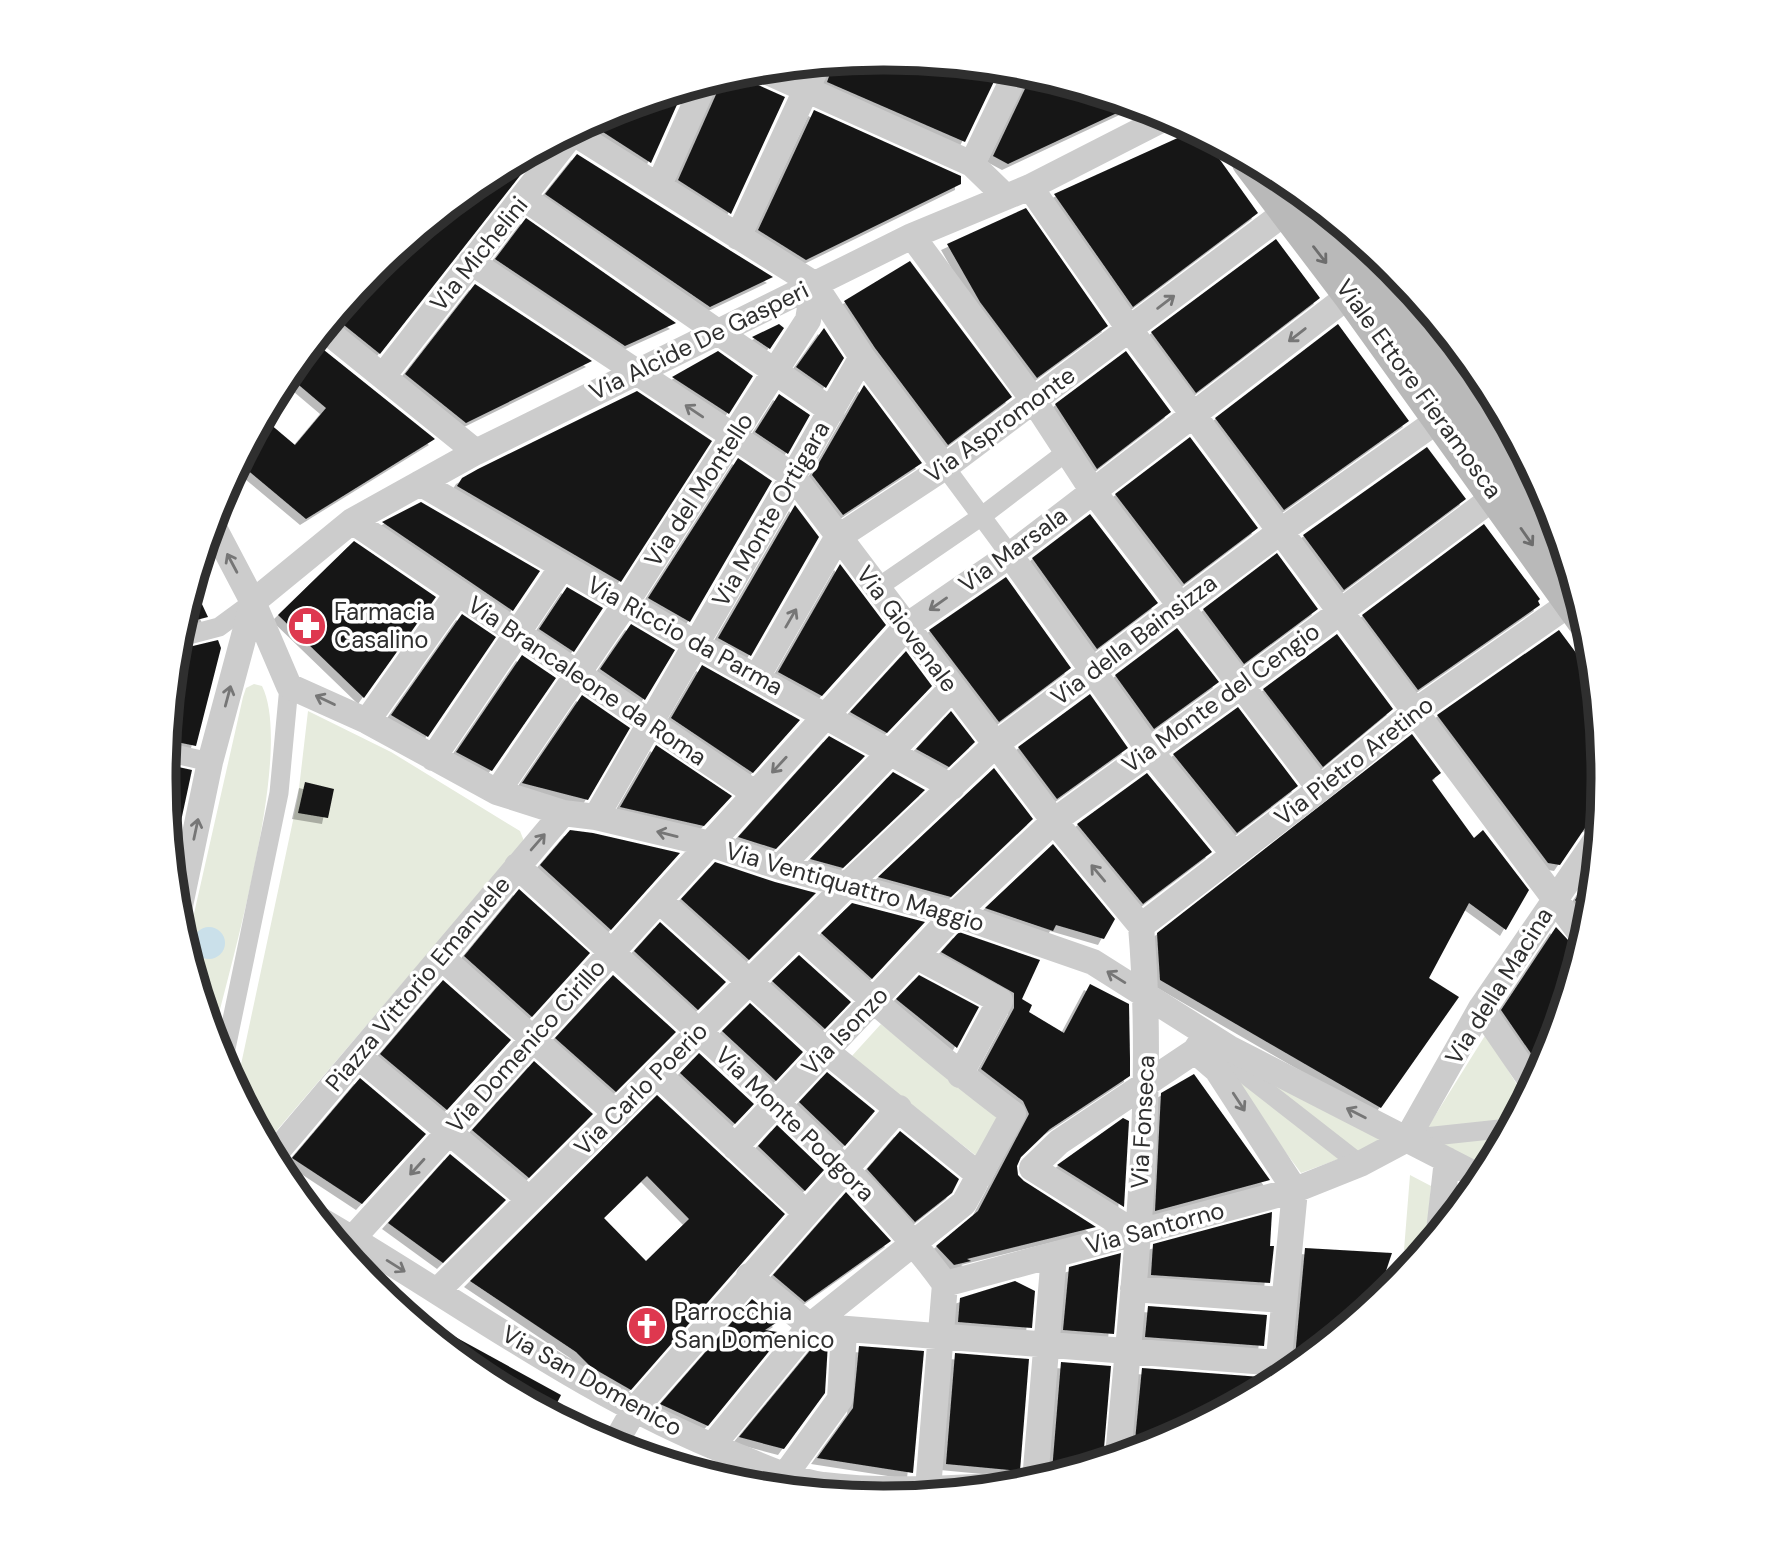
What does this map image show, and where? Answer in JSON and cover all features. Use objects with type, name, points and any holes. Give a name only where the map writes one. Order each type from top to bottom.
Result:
[{"type":"main road","name":"Viale Ettore Fieramosca","points":[[1265,182],[1351,294],[1567,595]]},
{"type":"main road","name":"Viale Ettore Fieramosca","points":[[1392,286],[1424,323],[1497,424]]},
{"type":"street","points":[[738,237],[813,74]]},
{"type":"street","points":[[781,78],[972,164],[1018,192],[1195,414],[1576,926]]},
{"type":"street","points":[[972,164],[1012,82]]},
{"type":"street","points":[[659,185],[699,94]]},
{"type":"street","name":"Via Alcide De Gasperi","points":[[253,602],[352,521],[477,452],[912,236],[1018,192],[1153,124]]},
{"type":"street","points":[[583,137],[814,284],[862,357],[982,516],[1150,751],[1233,853]]},
{"type":"street","name":"Via Michelini","points":[[383,376],[562,147]]},
{"type":"street","points":[[524,198],[832,411]]},
{"type":"street","name":"Via Aspromonte","points":[[757,677],[837,538],[944,467],[1287,211]]},
{"type":"street","points":[[912,236],[1034,401],[1065,453],[1092,490],[1320,789]]},
{"type":"street","name":"Via Giovenale","points":[[471,262],[793,476],[837,538],[908,625],[952,688],[1054,821],[1141,926]]},
{"type":"street","name":"Via del Montello","points":[[496,792],[626,603],[808,320],[814,284]]},
{"type":"street","name":"Via Marsala","points":[[710,844],[753,792],[908,625],[1010,555],[1351,294]]},
{"type":"street","points":[[332,335],[477,452]]},
{"type":"street","name":"Via Monte Ortigara","points":[[596,817],[862,357]]},
{"type":"street","name":"Via della Bainsizza","points":[[846,886],[996,744],[1281,531],[1441,418]]},
{"type":"street","points":[[877,588],[982,516],[1065,453]]},
{"type":"street","name":"Via Riccio da Parma","points":[[420,483],[696,644],[951,787]]},
{"type":"street","name":"Via Monte del Cengio","points":[[955,914],[1054,821],[1497,495]]},
{"type":"street","name":"Via Brancaleone da Roma","points":[[352,521],[753,792]]},
{"type":"street","points":[[218,536],[253,602],[289,685],[279,793],[227,1044]]},
{"type":"street","points":[[433,758],[562,567]]},
{"type":"street","points":[[367,720],[457,594]]},
{"type":"street","points":[[190,635],[219,627],[253,602]]},
{"type":"street","points":[[184,885],[210,762],[253,602]]},
{"type":"street","name":"Via Pietro Aretino","points":[[1141,926],[1320,789],[1417,710],[1572,615]]},
{"type":"street","name":"Via Ventiquattro Maggio","points":[[289,685],[367,720],[496,792],[563,813],[596,817],[710,844],[779,867],[955,914],[1093,962],[1147,996],[1214,1053],[1471,1172]]},
{"type":"street","points":[[779,867],[952,688]]},
{"type":"street","points":[[176,754],[210,762]]},
{"type":"street","name":"Piazza Vittorio Emanuele","points":[[280,1148],[563,813]]},
{"type":"street","name":"Via Domenico Cirillo","points":[[348,1242],[710,844]]},
{"type":"street","name":"Via della Macina","points":[[1400,1139],[1484,1021],[1555,897],[1587,852]]},
{"type":"street","name":"Via Monte Podgora","points":[[517,866],[776,1103],[915,1242]]},
{"type":"street","name":"Via Carlo Poerio","points":[[437,1292],[846,886]]},
{"type":"street","points":[[660,901],[826,1051],[981,1176]]},
{"type":"street","name":"Via Isonzo","points":[[735,1147],[955,914]]},
{"type":"street","name":"Via Fonseca","points":[[1119,1445],[1133,1289],[1146,1086],[1147,996],[1141,926]]},
{"type":"street","points":[[712,1446],[810,1326],[964,1203],[1013,1114],[873,1003],[799,934]]},
{"type":"street","points":[[916,956],[1000,1002],[960,1074]]},
{"type":"street","points":[[441,957],[534,1037],[617,1114]]},
{"type":"street","points":[[1484,1021],[1526,1075]]},
{"type":"street","points":[[1137,1234],[1032,1168],[1059,1142],[1146,1086],[1214,1053]]},
{"type":"street","points":[[1214,1053],[1360,1164]]},
{"type":"street","points":[[1214,1053],[1295,1189],[1277,1367]]},
{"type":"street","points":[[358,1056],[529,1199]]},
{"type":"street","points":[[658,1074],[806,1213]]},
{"type":"street","points":[[620,1435],[634,1410],[899,1108]]},
{"type":"street","points":[[1400,1139],[1499,1129]]},
{"type":"street","name":"Via Santorno","points":[[945,1284],[1295,1189],[1360,1164],[1400,1139]]},
{"type":"street","points":[[1441,1214],[1447,1160]]},
{"type":"street","points":[[915,1242],[945,1284],[928,1484]]},
{"type":"street","name":"Via San Domenico","points":[[351,1245],[437,1292],[634,1410],[712,1446],[801,1481]]},
{"type":"street","points":[[1036,1469],[1054,1255]]},
{"type":"street","points":[[749,1276],[810,1326],[844,1331],[939,1335],[1128,1352],[1270,1371]]},
{"type":"street","points":[[1133,1289],[1282,1300]]},
{"type":"street","points":[[785,1475],[840,1399],[844,1331]]},
{"type":"shaded area","points":[[254,684],[262,686],[270,716],[270,757],[256,858],[218,1019],[191,925],[246,688]]},
{"type":"shaded area","points":[[308,711],[391,752],[520,831],[524,841],[272,1136],[240,1071],[298,797]]},
{"type":"shaded area","points":[[881,1024],[1001,1120],[979,1158],[851,1057]]},
{"type":"shaded area","points":[[1486,1034],[1519,1088],[1497,1132],[1475,1166],[1421,1138]]},
{"type":"shaded area","points":[[1226,1053],[1393,1139],[1301,1173],[1220,1064]]},
{"type":"shaded area","points":[[1410,1175],[1431,1186],[1427,1231],[1410,1251],[1404,1250]]},
{"type":"water","points":[[203,928],[215,928],[224,937],[224,949],[215,958],[203,958],[198,954],[194,937]]},
{"type":"building","points":[[884,70],[995,79],[965,142],[827,82],[830,73]]},
{"type":"building","points":[[755,82],[785,97],[731,214],[678,180],[718,90]]},
{"type":"building","points":[[1027,85],[1067,94],[1120,111],[1008,164],[993,156]]},
{"type":"building","points":[[679,101],[651,163],[600,130]]},
{"type":"building","points":[[814,110],[961,176],[961,184],[806,260],[758,230]]},
{"type":"building","points":[[1182,136],[1215,153],[1258,213],[1133,307],[1054,194]]},
{"type":"building","points":[[577,154],[773,277],[710,307],[545,194]]},
{"type":"building","points":[[528,166],[380,354],[341,323],[383,277],[452,216]]},
{"type":"building","points":[[1026,208],[1108,326],[1037,378],[980,302],[947,244]]},
{"type":"building","points":[[526,218],[676,323],[625,346],[495,259]]},
{"type":"building","points":[[1276,239],[1320,298],[1196,393],[1151,332]]},
{"type":"building","points":[[910,261],[1012,397],[948,445],[875,348],[844,301]]},
{"type":"building","points":[[475,284],[592,361],[466,423],[405,374]]},
{"type":"building","points":[[779,324],[784,328],[770,349],[752,337]]},
{"type":"building","points":[[1338,324],[1409,421],[1284,510],[1215,418]]},
{"type":"building","points":[[824,328],[844,358],[826,388],[796,367]]},
{"type":"building","points":[[321,348],[435,439],[306,519],[247,470],[270,424],[295,445],[326,408],[296,383]]},
{"type":"building","points":[[718,351],[753,376],[729,414],[672,377]]},
{"type":"building","points":[[1126,351],[1171,412],[1097,469],[1055,404]]},
{"type":"building","points":[[864,385],[922,463],[843,515],[812,475]]},
{"type":"building","points":[[637,391],[712,441],[621,582],[457,486],[462,478],[478,469]]},
{"type":"building","points":[[779,394],[810,415],[788,454],[755,432]]},
{"type":"building","points":[[1190,437],[1258,528],[1184,584],[1115,494]]},
{"type":"building","points":[[1427,447],[1466,499],[1344,590],[1303,535]]},
{"type":"building","points":[[738,458],[772,481],[690,622],[648,598]]},
{"type":"building","points":[[421,502],[540,571],[513,611],[382,522]]},
{"type":"building","points":[[795,505],[819,537],[751,656],[718,638]]},
{"type":"building","points":[[1090,514],[1158,603],[1097,649],[1032,558]]},
{"type":"building","points":[[1484,524],[1540,599],[1540,605],[1418,690],[1362,615]]},
{"type":"building","points":[[354,541],[436,597],[364,698],[278,615]]},
{"type":"building","points":[[1277,553],[1318,609],[1244,664],[1203,609]]},
{"type":"building","points":[[840,564],[886,625],[822,696],[778,672]]},
{"type":"building","points":[[1006,577],[1071,668],[999,722],[929,630]]},
{"type":"building","points":[[567,587],[603,608],[574,652],[539,629]]},
{"type":"building","points":[[199,598],[208,617],[194,621]]},
{"type":"building","points":[[462,614],[496,637],[428,737],[391,715]]},
{"type":"building","points":[[631,624],[675,650],[645,700],[600,669]]},
{"type":"building","points":[[1177,628],[1219,682],[1154,729],[1115,675]]},
{"type":"building","points":[[1559,630],[1581,659],[1590,732],[1591,778],[1590,826],[1585,828],[1560,865],[1548,863],[1437,715]]},
{"type":"building","points":[[1337,634],[1393,709],[1323,767],[1263,689]]},
{"type":"building","points":[[218,640],[221,648],[196,746],[177,742],[188,647]]},
{"type":"building","points":[[906,651],[932,686],[887,733],[850,712]]},
{"type":"building","points":[[522,655],[556,678],[492,771],[456,752]]},
{"type":"building","points":[[702,665],[800,720],[753,773],[671,718]]},
{"type":"building","points":[[1090,694],[1128,748],[1057,799],[1018,747]]},
{"type":"building","points":[[582,695],[630,728],[588,800],[522,783]]},
{"type":"building","points":[[1238,707],[1298,786],[1237,833],[1173,754]]},
{"type":"building","points":[[951,711],[975,742],[949,767],[916,749]]},
{"type":"building","points":[[1412,734],[1441,773],[1432,780],[1474,838],[1483,830],[1529,890],[1506,930],[1469,903],[1429,978],[1459,997],[1381,1108],[1160,980],[1157,933]]},
{"type":"building","points":[[829,736],[865,756],[776,849],[738,837]]},
{"type":"building","points":[[656,745],[732,796],[704,826],[620,807]]},
{"type":"building","points":[[176,766],[192,770],[178,834]]},
{"type":"building","points":[[994,768],[1033,819],[951,897],[878,877]]},
{"type":"building","points":[[893,772],[925,790],[843,868],[810,859]]},
{"type":"building","points":[[1147,773],[1212,852],[1143,904],[1077,824]]},
{"type":"building","points":[[305,782],[334,789],[328,818],[298,813]]},
{"type":"building","points":[[570,830],[680,853],[611,930],[540,865]]},
{"type":"building","points":[[1053,844],[1115,919],[1104,939],[1056,925],[1053,931],[985,908]]},
{"type":"building","points":[[715,862],[816,893],[749,960],[681,899]]},
{"type":"building","points":[[519,889],[590,953],[532,1017],[464,956]]},
{"type":"building","points":[[1582,890],[1580,906],[1575,900]]},
{"type":"building","points":[[852,903],[925,922],[872,979],[821,933]]},
{"type":"building","points":[[660,922],[726,982],[698,1010],[634,951]]},
{"type":"building","points":[[1556,927],[1571,944],[1554,1006],[1534,1058],[1501,1010]]},
{"type":"building","points":[[959,932],[1040,960],[1022,999],[1032,1005],[1029,1012],[1064,1033],[1090,984],[1129,1004],[1130,1076],[1050,1129],[1021,1157],[1017,1166],[1018,1175],[1024,1181],[1096,1227],[967,1259],[971,1261],[954,1265],[936,1246],[978,1211],[1029,1114],[1023,1101],[981,1069],[1014,1008],[1014,993],[941,952]]},
{"type":"building","points":[[799,955],[851,1002],[825,1029],[772,981]]},
{"type":"building","points":[[613,975],[676,1032],[616,1092],[555,1038]]},
{"type":"building","points":[[919,975],[979,1007],[957,1048],[896,999]]},
{"type":"building","points":[[443,980],[511,1040],[447,1110],[380,1054]]},
{"type":"building","points":[[750,1003],[803,1052],[776,1081],[722,1031]]},
{"type":"building","points":[[699,1053],[754,1104],[735,1124],[680,1073]]},
{"type":"building","points":[[534,1061],[593,1114],[529,1178],[472,1130]]},
{"type":"building","points":[[827,1072],[875,1111],[845,1146],[799,1102]]},
{"type":"building","points":[[1194,1074],[1270,1180],[1155,1211],[1161,1093]]},
{"type":"building","points":[[360,1078],[426,1134],[362,1204],[292,1158]]},
{"type":"building","points":[[657,1095],[785,1214],[631,1390],[591,1367],[576,1352],[470,1281]],"holes":[[[647,1176],[689,1219],[646,1261],[604,1218]]]},
{"type":"building","points":[[1123,1118],[1129,1121],[1124,1207],[1057,1165]]},
{"type":"building","points":[[777,1125],[824,1170],[805,1191],[758,1146]]},
{"type":"building","points":[[900,1131],[959,1179],[952,1193],[915,1222],[867,1169]]},
{"type":"building","points":[[450,1154],[506,1200],[443,1263],[388,1223]]},
{"type":"building","points":[[846,1192],[891,1241],[805,1302],[773,1275]]},
{"type":"building","points":[[1272,1212],[1270,1246],[1274,1246],[1270,1283],[1151,1275],[1153,1244]]},
{"type":"building","points":[[1305,1248],[1392,1253],[1383,1280],[1295,1354]]},
{"type":"building","points":[[1121,1253],[1114,1334],[1063,1330],[1069,1267]]},
{"type":"building","points":[[1015,1281],[1035,1291],[1032,1328],[958,1322],[960,1298]]},
{"type":"building","points":[[752,1299],[779,1321],[765,1330],[784,1333],[708,1426],[660,1404]]},
{"type":"building","points":[[1148,1306],[1267,1315],[1264,1346],[1145,1337]]},
{"type":"building","points":[[448,1333],[561,1395],[556,1405],[490,1367],[447,1335]]},
{"type":"building","points":[[817,1342],[828,1343],[825,1393],[784,1449],[739,1437]]},
{"type":"building","points":[[859,1346],[924,1351],[913,1473],[817,1458],[853,1408]]},
{"type":"building","points":[[955,1353],[1029,1359],[1020,1471],[946,1464]]},
{"type":"building","points":[[1061,1362],[1111,1366],[1104,1450],[1052,1465]]},
{"type":"building","points":[[1142,1368],[1261,1377],[1197,1413],[1135,1439]]},
{"type":"place","name":"Farmacia Casalino","points":[[307,626]]},
{"type":"place","name":"Parrocchia San Domenico","points":[[647,1326]]}]
